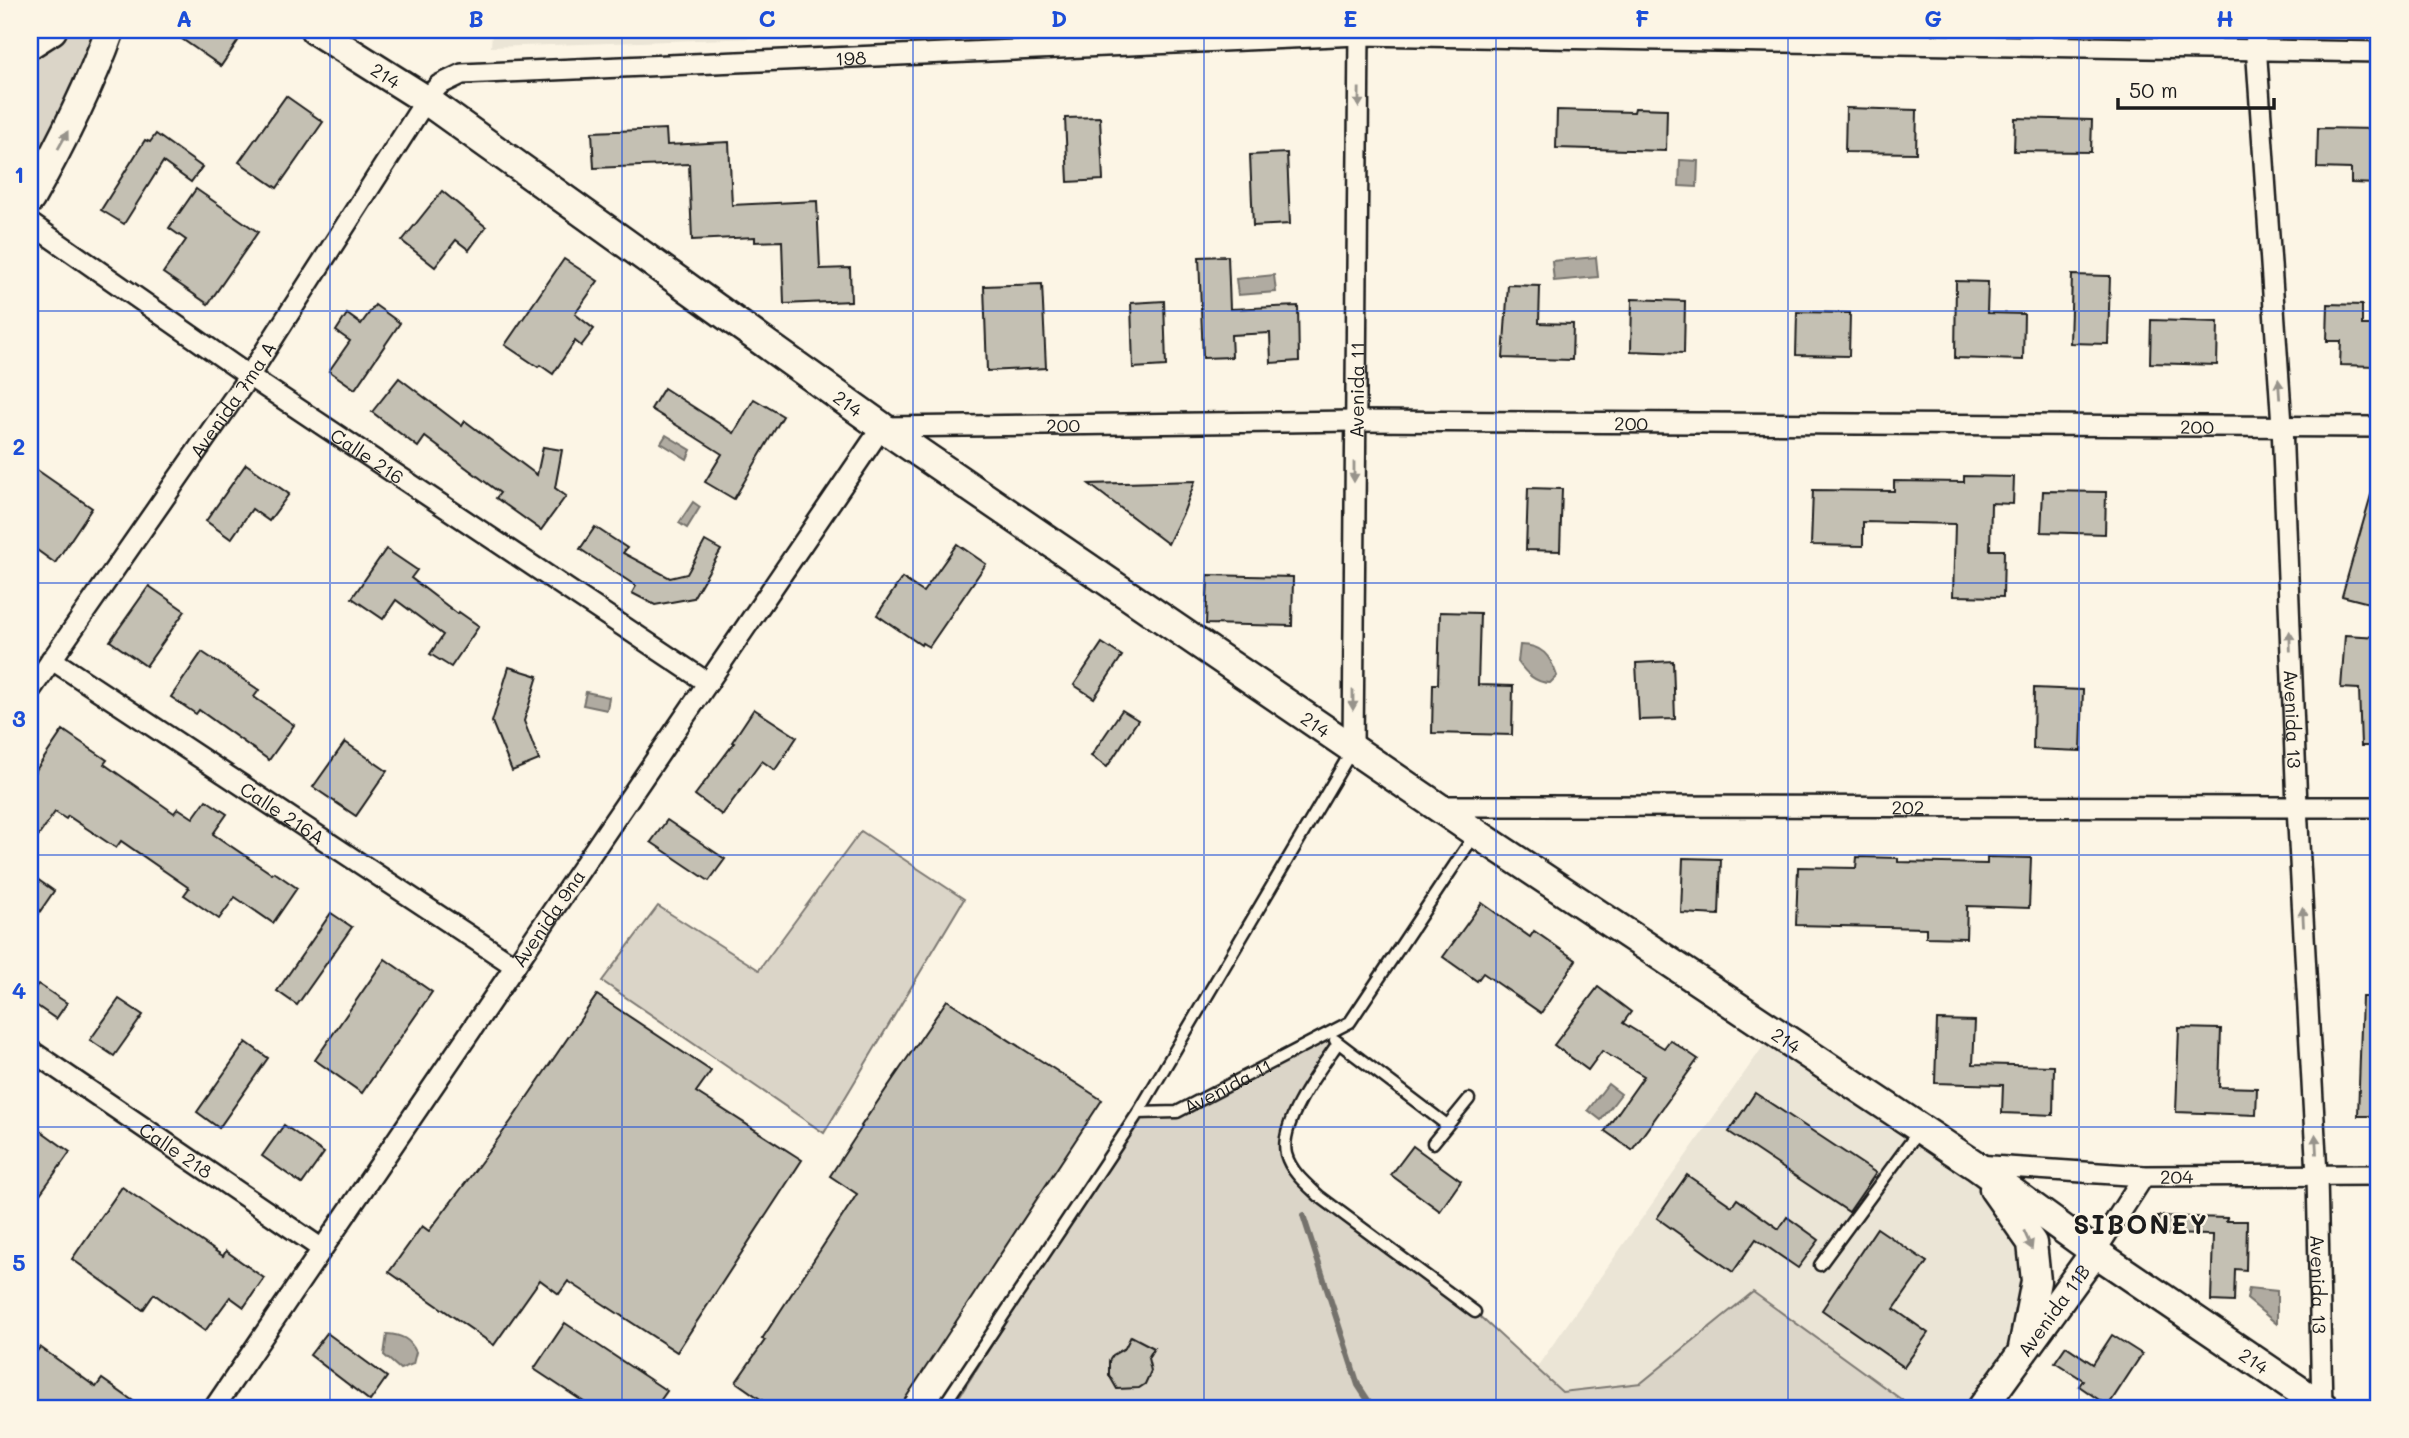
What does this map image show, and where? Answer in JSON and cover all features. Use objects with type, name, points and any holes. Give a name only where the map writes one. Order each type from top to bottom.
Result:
[{"type":"street","points":[[30,44],[52,30]]},
{"type":"street","points":[[30,199],[73,120],[93,77],[110,30]]},
{"type":"street","name":"214","points":[[315,30],[426,100],[882,427],[1476,833],[1921,1128],[2323,1407]]},
{"type":"street","name":"198","points":[[426,100],[439,85],[462,74],[1359,33],[2255,39],[2379,52]]},
{"type":"street","name":"Avenida 11","points":[[1353,749],[1359,33]]},
{"type":"street","name":"Avenida 13","points":[[2255,39],[2282,425],[2297,806],[2317,1175],[2323,1407]]},
{"type":"street","name":"Avenida 7ma A","points":[[30,691],[249,376],[426,100]]},
{"type":"street","name":"Calle 216","points":[[30,223],[249,376],[708,683]]},
{"type":"street","name":"200","points":[[882,427],[1354,421],[2379,427]]},
{"type":"street","name":"Avenida 9na","points":[[214,1408],[882,427]]},
{"type":"street","name":"Calle 216A","points":[[51,659],[515,966]]},
{"type":"street","name":"202","points":[[1437,806],[2379,807]]},
{"type":"street","name":"Calle 218","points":[[30,1051],[323,1249]]},
{"type":"street","points":[[1975,1165],[2012,1212],[2032,1243],[2036,1282],[2024,1348]]},
{"type":"street","name":"204","points":[[1975,1165],[2144,1176],[2379,1175]]},
{"type":"street","name":"Avenida 11B","points":[[1982,1408],[2095,1251],[2144,1176]]},
{"type":"lane","points":[[942,1408],[1138,1113],[1353,749]]},
{"type":"lane","name":"Avenida 11","points":[[1138,1113],[1177,1112],[1350,1022],[1476,833]]},
{"type":"lane","points":[[1329,1035],[1447,1125]]},
{"type":"lane","points":[[1338,1043],[1297,1109],[1288,1131],[1285,1150],[1289,1162],[1297,1176],[1319,1196],[1475,1312]]},
{"type":"lane","points":[[1433,1143],[1469,1099]]},
{"type":"lane","points":[[1820,1265],[1921,1128]]},
{"type":"shaded area","points":[[71,30],[95,30],[71,102],[30,180],[30,58]]},
{"type":"shaded area","points":[[492,30],[995,30],[491,47]]},
{"type":"shaded area","points":[[1680,160],[1698,161],[1697,187],[1679,186]]},
{"type":"shaded area","points":[[1596,257],[1598,277],[1554,281],[1552,261]]},
{"type":"shaded area","points":[[1274,275],[1276,292],[1238,295],[1236,279]]},
{"type":"shaded area","points":[[666,435],[691,450],[687,459],[661,443]]},
{"type":"shaded area","points":[[693,502],[700,507],[687,528],[679,523]]},
{"type":"shaded area","points":[[1520,645],[1540,649],[1548,657],[1557,676],[1550,683],[1535,679],[1521,666],[1518,662]]},
{"type":"shaded area","points":[[586,692],[609,697],[607,710],[583,705]]},
{"type":"shaded area","points":[[861,831],[964,899],[824,1133],[602,981],[658,906],[759,970]]},
{"type":"shaded area","points":[[1774,1031],[1975,1165],[2032,1243],[2023,1348],[1982,1408],[1508,1408]]},
{"type":"shaded area","points":[[1329,1035],[1338,1043],[1297,1109],[1285,1150],[1297,1176],[1475,1312],[1562,1392],[1641,1383],[1753,1292],[1913,1408],[952,1408],[1138,1113],[1177,1112]]},
{"type":"shaded area","points":[[1608,1084],[1621,1094],[1601,1120],[1588,1110]]},
{"type":"shaded area","points":[[2249,1288],[2277,1291],[2277,1324],[2247,1299]]},
{"type":"shaded area","points":[[387,1334],[401,1337],[411,1344],[416,1352],[413,1364],[400,1369],[384,1355]]},
{"type":"building","points":[[169,30],[222,30],[238,41],[221,66]]},
{"type":"building","points":[[286,96],[323,122],[277,188],[239,162]]},
{"type":"building","points":[[1635,108],[1667,109],[1666,151],[1556,148],[1557,110],[1634,112]]},
{"type":"building","points":[[1846,108],[1917,110],[1916,153],[1845,152]]},
{"type":"building","points":[[1100,117],[1103,180],[1068,182],[1065,118]]},
{"type":"building","points":[[2015,118],[2092,120],[2091,152],[2014,151]]},
{"type":"building","points":[[2318,128],[2377,129],[2379,184],[2351,183],[2351,169],[2317,168]]},
{"type":"building","points":[[666,129],[667,145],[729,142],[732,205],[817,201],[820,269],[850,268],[851,301],[784,304],[782,241],[755,242],[755,237],[692,240],[689,164],[594,168],[592,132]]},
{"type":"building","points":[[156,134],[202,167],[191,182],[163,162],[124,224],[101,210],[145,140],[150,142]]},
{"type":"building","points":[[1287,153],[1290,224],[1253,226],[1250,155]]},
{"type":"building","points":[[196,189],[258,232],[208,304],[163,273],[186,240],[169,228]]},
{"type":"building","points":[[442,191],[486,227],[469,250],[456,240],[435,267],[402,241]]},
{"type":"building","points":[[1228,256],[1230,309],[1298,306],[1299,361],[1271,363],[1270,333],[1231,335],[1232,357],[1203,358],[1199,257]]},
{"type":"building","points":[[564,259],[598,281],[575,314],[594,329],[581,346],[575,341],[553,374],[505,345]]},
{"type":"building","points":[[2072,275],[2110,276],[2108,344],[2070,343]]},
{"type":"building","points":[[1956,281],[1988,282],[1987,313],[2024,314],[2023,360],[1955,358]]},
{"type":"building","points":[[1042,284],[1046,368],[987,371],[984,286]]},
{"type":"building","points":[[1508,285],[1540,286],[1539,323],[1573,324],[1572,360],[1503,358]]},
{"type":"building","points":[[1632,299],[1685,301],[1684,353],[1631,351]]},
{"type":"building","points":[[1164,301],[1166,366],[1133,368],[1131,303]]},
{"type":"building","points":[[2328,304],[2362,305],[2362,325],[2378,325],[2376,366],[2340,365],[2341,341],[2327,341]]},
{"type":"building","points":[[375,305],[400,323],[355,389],[329,371],[350,341],[336,331],[347,314],[361,324]]},
{"type":"building","points":[[1797,312],[1850,313],[1849,356],[1796,355]]},
{"type":"building","points":[[2151,320],[2218,322],[2217,365],[2150,363]]},
{"type":"building","points":[[399,378],[462,426],[465,421],[537,475],[543,447],[562,450],[555,488],[566,496],[541,530],[496,498],[500,493],[425,437],[418,447],[372,412]]},
{"type":"building","points":[[664,388],[734,433],[754,399],[783,416],[734,499],[705,482],[722,454],[651,409]]},
{"type":"building","points":[[246,464],[289,494],[269,521],[252,509],[231,539],[206,521]]},
{"type":"building","points":[[30,465],[92,508],[55,563],[30,545]]},
{"type":"building","points":[[1964,476],[2014,477],[2013,504],[1991,503],[1990,550],[2004,550],[2003,597],[1953,596],[1955,524],[1863,522],[1863,546],[1811,545],[1813,490],[1894,491],[1894,481],[1964,482]]},
{"type":"building","points":[[1195,481],[1168,544],[1089,484]]},
{"type":"building","points":[[2375,481],[2379,482],[2379,566],[2369,603],[2342,596]]},
{"type":"building","points":[[1528,488],[1562,489],[1560,551],[1526,550]]},
{"type":"building","points":[[2043,491],[2106,492],[2105,534],[2041,532]]},
{"type":"building","points":[[595,527],[627,548],[623,553],[670,578],[687,574],[705,541],[721,550],[693,598],[655,605],[632,593],[636,586],[580,549]]},
{"type":"building","points":[[957,544],[986,564],[929,647],[922,643],[921,645],[877,615],[902,578],[923,592]]},
{"type":"building","points":[[386,549],[417,570],[411,578],[458,614],[459,612],[479,626],[451,667],[430,654],[443,635],[396,600],[383,619],[352,598]]},
{"type":"building","points":[[1208,575],[1293,577],[1292,626],[1206,624]]},
{"type":"building","points":[[149,586],[185,611],[146,666],[110,641]]},
{"type":"building","points":[[1440,612],[1480,613],[1478,685],[1513,686],[1512,735],[1432,733],[1433,684],[1438,684]]},
{"type":"building","points":[[2345,635],[2379,637],[2379,746],[2361,746],[2359,689],[2341,688]]},
{"type":"building","points":[[1102,643],[1122,656],[1094,698],[1074,685]]},
{"type":"building","points":[[202,652],[259,690],[254,697],[294,725],[269,760],[199,710],[196,714],[171,697]]},
{"type":"building","points":[[1673,661],[1675,719],[1639,720],[1636,663]]},
{"type":"building","points":[[509,667],[538,676],[524,721],[539,760],[512,771],[492,722]]},
{"type":"building","points":[[2034,688],[2083,690],[2081,751],[2033,749]]},
{"type":"building","points":[[754,709],[797,737],[775,770],[762,761],[722,815],[695,795],[734,743],[732,742]]},
{"type":"building","points":[[1122,710],[1138,720],[1107,767],[1091,756]]},
{"type":"building","points":[[63,730],[107,760],[104,764],[174,813],[178,808],[193,818],[206,800],[227,814],[213,834],[297,888],[273,923],[235,897],[219,919],[184,895],[189,888],[121,841],[116,848],[68,816],[66,819],[55,812],[30,848],[30,779]]},
{"type":"building","points":[[345,742],[387,771],[356,816],[313,787]]},
{"type":"building","points":[[667,820],[725,859],[709,881],[651,842]]},
{"type":"building","points":[[1857,857],[1898,858],[1898,862],[1987,864],[1987,857],[2031,858],[2029,908],[1967,906],[1966,938],[1926,937],[1926,928],[1796,925],[1798,867],[1856,868]]},
{"type":"building","points":[[1683,858],[1721,859],[1719,915],[1681,913]]},
{"type":"building","points":[[30,874],[54,891],[30,926]]},
{"type":"building","points":[[1482,903],[1530,937],[1534,931],[1576,960],[1541,1013],[1483,973],[1477,981],[1443,957]]},
{"type":"building","points":[[331,913],[352,927],[297,1005],[277,991]]},
{"type":"building","points":[[385,959],[432,992],[362,1093],[315,1060]]},
{"type":"building","points":[[38,984],[67,1003],[56,1019],[30,1001],[30,995]]},
{"type":"building","points":[[1598,987],[1631,1012],[1623,1023],[1664,1048],[1670,1040],[1698,1059],[1632,1150],[1605,1131],[1644,1076],[1602,1051],[1588,1070],[1554,1045]]},
{"type":"building","points":[[597,995],[711,1071],[696,1092],[802,1160],[677,1352],[568,1281],[559,1294],[540,1280],[494,1345],[389,1272],[422,1226],[429,1231],[470,1177]]},
{"type":"building","points":[[2362,997],[2379,997],[2379,1116],[2358,1116]]},
{"type":"building","points":[[119,999],[143,1015],[114,1056],[90,1040]]},
{"type":"building","points":[[947,1000],[1102,1100],[899,1408],[773,1408],[736,1382],[857,1194],[830,1176]]},
{"type":"building","points":[[1937,1020],[1975,1021],[1973,1064],[2054,1066],[2053,1115],[2002,1113],[2003,1085],[1935,1083]]},
{"type":"building","points":[[2179,1028],[2221,1029],[2219,1087],[2257,1088],[2256,1115],[2176,1112]]},
{"type":"building","points":[[246,1042],[268,1058],[219,1128],[197,1112]]},
{"type":"building","points":[[1755,1093],[1876,1173],[1849,1212],[1729,1132]]},
{"type":"building","points":[[30,1123],[70,1152],[30,1208]]},
{"type":"building","points":[[284,1125],[324,1153],[302,1184],[262,1156]]},
{"type":"building","points":[[1413,1146],[1461,1181],[1440,1211],[1391,1175]]},
{"type":"building","points":[[1687,1175],[1732,1206],[1737,1199],[1779,1229],[1787,1217],[1819,1240],[1798,1268],[1756,1239],[1733,1272],[1657,1218]]},
{"type":"building","points":[[122,1187],[223,1256],[226,1251],[264,1278],[244,1307],[230,1297],[205,1331],[154,1294],[143,1310],[72,1259]]},
{"type":"building","points":[[2158,1216],[2247,1221],[2246,1270],[2235,1269],[2234,1302],[2211,1301],[2213,1235],[2157,1234]]},
{"type":"building","points":[[1877,1228],[1927,1262],[1894,1309],[1928,1333],[1904,1367],[1822,1310]]},
{"type":"building","points":[[565,1323],[667,1391],[655,1408],[593,1408],[534,1369]]},
{"type":"building","points":[[327,1333],[387,1377],[370,1401],[310,1355]]},
{"type":"building","points":[[2112,1335],[2142,1354],[2108,1406],[2079,1386],[2083,1380],[2055,1362],[2066,1346],[2093,1364]]},
{"type":"building","points":[[1131,1336],[1154,1348],[1148,1358],[1151,1371],[1145,1384],[1139,1388],[1117,1389],[1109,1375],[1109,1361],[1113,1355],[1125,1348]]},
{"type":"building","points":[[40,1347],[96,1387],[102,1379],[143,1408],[30,1408],[30,1361]]},
{"type":"waterway","points":[[1303,1215],[1358,1385],[1373,1408]]},
{"type":"district","name":"SIBONEY","points":[[2141,1224]]}]
